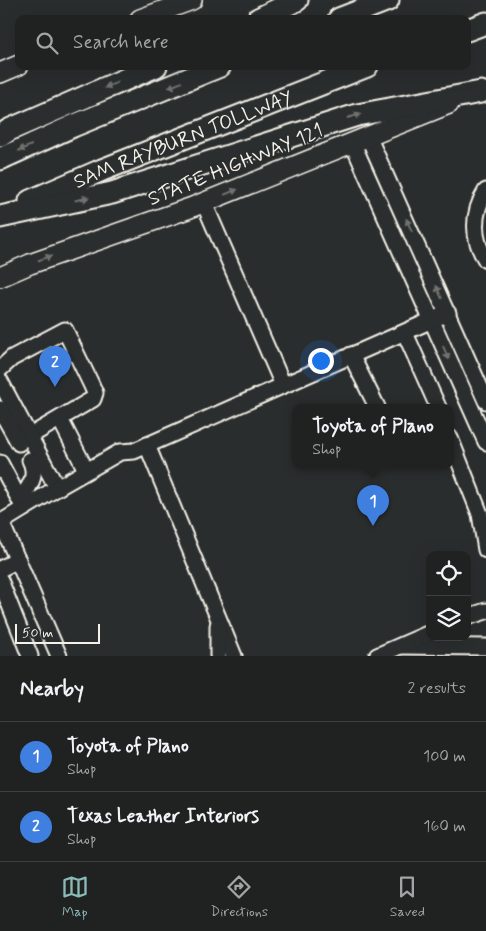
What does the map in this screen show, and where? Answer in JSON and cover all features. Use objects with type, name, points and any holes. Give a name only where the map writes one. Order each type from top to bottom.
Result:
[{"type":"highway","points":[[266,15],[297,0]]},
{"type":"highway","points":[[349,15],[388,0]]},
{"type":"highway","points":[[471,29],[486,23]]},
{"type":"highway","points":[[0,136],[9,130],[147,70]]},
{"type":"highway","points":[[0,159],[73,126],[210,70]]},
{"type":"highway","name":"SAM RAYBURN TOLLWAY","points":[[0,215],[102,170],[357,70]]},
{"type":"highway","points":[[0,215],[112,193],[357,115],[484,91]]},
{"type":"main road","points":[[151,15],[192,0]]},
{"type":"main road","points":[[0,73],[15,67]]},
{"type":"main road","name":"STATE HIGHWAY 121","points":[[0,277],[30,264],[204,203],[484,91]]},
{"type":"street","points":[[360,139],[391,186],[486,401]]},
{"type":"street","points":[[360,139],[376,193],[431,321],[486,441]]},
{"type":"street","points":[[376,193],[391,186]]},
{"type":"street","points":[[486,191],[477,212],[475,228],[477,241],[486,260]]},
{"type":"street","points":[[204,203],[283,385]]},
{"type":"street","points":[[59,656],[1,523],[21,504],[56,488],[120,452],[134,451],[448,313]]},
{"type":"street","points":[[0,369],[12,358],[65,330],[95,393],[93,399],[25,440]]},
{"type":"street","points":[[405,333],[437,404]]},
{"type":"street","points":[[351,355],[376,404]]},
{"type":"street","points":[[0,381],[25,440]]},
{"type":"street","points":[[0,409],[25,440],[56,488]]},
{"type":"street","points":[[60,419],[86,470]]},
{"type":"street","points":[[147,445],[234,656]]},
{"type":"street","points":[[454,446],[480,514],[486,550]]},
{"type":"street","points":[[21,504],[33,476],[34,470],[30,460]]},
{"type":"street","points":[[0,463],[21,504]]},
{"type":"street","points":[[0,569],[18,560]]},
{"type":"street","points":[[0,580],[30,656]]},
{"type":"street","points":[[471,616],[486,611]]},
{"type":"street","points":[[218,618],[218,656]]},
{"type":"street","points":[[377,656],[426,635]]},
{"type":"street","points":[[401,646],[486,647]]},
{"type":"place","name":"Texas Leather Interiors","points":[[55,387]]},
{"type":"place","name":"Toyota of Plano","points":[[373,526]]}]
